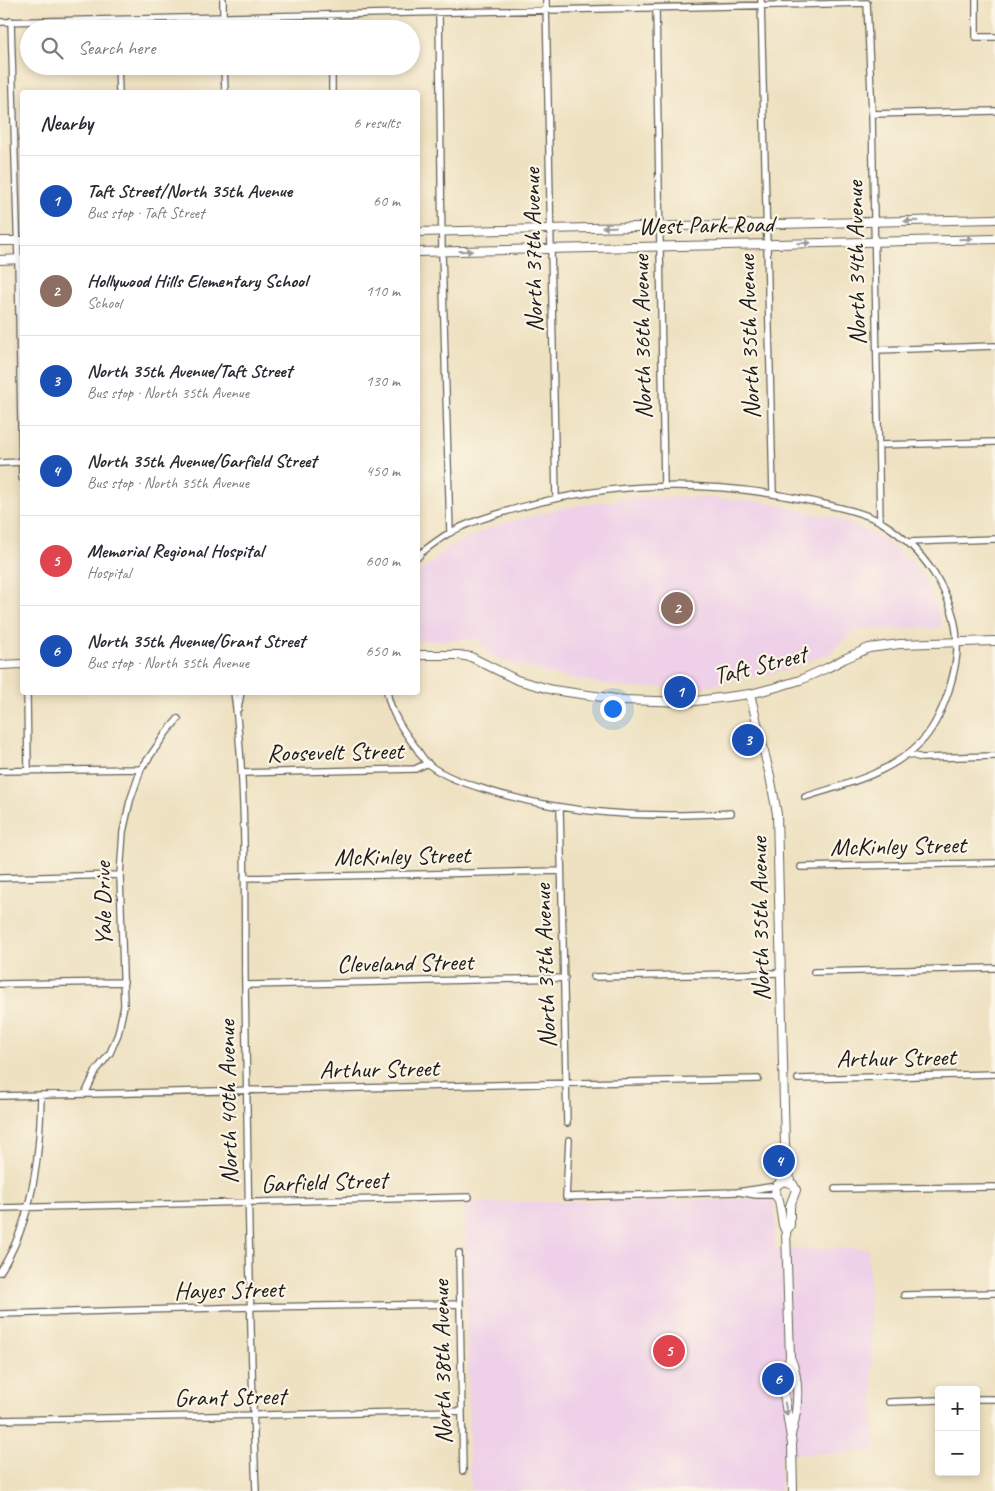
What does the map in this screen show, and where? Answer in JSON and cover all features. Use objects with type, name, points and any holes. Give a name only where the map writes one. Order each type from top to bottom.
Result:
[{"type":"street","points":[[223,0],[223,18]]},
{"type":"street","name":"North 37th Avenue","points":[[546,0],[556,498]]},
{"type":"street","points":[[976,0],[976,37],[995,37]]},
{"type":"street","points":[[117,20],[656,9],[761,3]]},
{"type":"street","name":"North 34th Avenue","points":[[761,3],[867,4],[872,114],[880,521]]},
{"type":"street","name":"North 35th Avenue","points":[[761,3],[773,493]]},
{"type":"street","name":"North 36th Avenue","points":[[656,9],[658,246],[664,485]]},
{"type":"street","points":[[439,13],[442,252],[450,533]]},
{"type":"street","points":[[0,22],[20,22]]},
{"type":"street","points":[[0,260],[20,259],[11,22]]},
{"type":"street","points":[[118,75],[119,90]]},
{"type":"street","points":[[224,75],[225,90]]},
{"type":"street","points":[[332,75],[332,90]]},
{"type":"street","points":[[872,114],[995,110]]},
{"type":"street","name":"West Park Road","points":[[420,232],[995,219]]},
{"type":"street","name":"West Park Road","points":[[420,252],[995,239]]},
{"type":"street","points":[[0,241],[20,241]]},
{"type":"street","points":[[877,350],[995,346]]},
{"type":"street","points":[[879,445],[995,442]]},
{"type":"street","points":[[0,463],[20,462]]},
{"type":"street","points":[[420,553],[450,533],[468,524],[501,513],[556,498],[613,489],[664,485],[719,487],[773,493],[858,513],[880,521],[908,542],[934,572],[944,592],[953,618],[958,643],[953,677],[944,704],[934,724],[926,736],[908,754],[883,770],[859,780],[805,797]]},
{"type":"street","points":[[908,542],[995,539]]},
{"type":"street","name":"Taft Street","points":[[420,655],[471,657],[517,680],[553,690],[615,699],[650,702],[688,702],[750,694],[800,680],[869,648],[900,644],[995,641]]},
{"type":"street","points":[[0,665],[20,664]]},
{"type":"street","name":"North 35th Avenue","points":[[750,694],[768,767],[777,814],[785,1146],[778,1184]]},
{"type":"street","points":[[27,695],[28,770]]},
{"type":"street","name":"North 40th Avenue","points":[[235,695],[238,713],[244,878],[253,1416],[256,1491]]},
{"type":"street","name":"North 40th Avenue","points":[[238,713],[241,695]]},
{"type":"street","points":[[387,695],[399,725],[428,764],[470,785],[508,797],[560,808],[636,816],[731,813]]},
{"type":"street","name":"Yale Drive","points":[[85,1094],[96,1071],[110,1053],[118,1034],[124,1006],[120,875],[123,832],[130,801],[141,769],[178,719]]},
{"type":"street","points":[[908,754],[922,758],[995,756]]},
{"type":"street","name":"Roosevelt Street","points":[[241,773],[415,769],[428,764]]},
{"type":"street","points":[[0,771],[141,769]]},
{"type":"street","name":"North 37th Avenue","points":[[560,808],[567,1123]]},
{"type":"street","name":"McKinley Street","points":[[801,867],[995,862]]},
{"type":"street","name":"McKinley Street","points":[[244,878],[561,871]]},
{"type":"street","points":[[0,878],[120,875]]},
{"type":"street","points":[[814,972],[995,968]]},
{"type":"street","points":[[594,977],[780,973]]},
{"type":"street","name":"Cleveland Street","points":[[245,985],[565,978]]},
{"type":"street","points":[[0,984],[124,982]]},
{"type":"street","name":"Arthur Street","points":[[798,1078],[995,1074]]},
{"type":"street","name":"Arthur Street","points":[[0,1096],[758,1079]]},
{"type":"street","points":[[0,1272],[7,1262],[20,1232],[27,1207],[41,1121],[41,1095]]},
{"type":"street","points":[[569,1140],[566,1197],[736,1192],[790,1182],[796,1190],[792,1200],[790,1225],[786,1232]]},
{"type":"street","name":"North 35th Avenue","points":[[785,1146],[788,1156],[790,1182]]},
{"type":"street","points":[[778,1184],[777,1198],[786,1232],[790,1357],[783,1388],[791,1438],[793,1491]]},
{"type":"street","points":[[835,1189],[995,1187]]},
{"type":"street","points":[[736,1192],[777,1198],[786,1202],[792,1200]]},
{"type":"street","name":"Garfield Street","points":[[0,1208],[469,1197]]},
{"type":"street","name":"North 38th Avenue","points":[[459,1253],[463,1471]]},
{"type":"street","points":[[904,1295],[995,1293]]},
{"type":"street","name":"Hayes Street","points":[[0,1314],[459,1304]]},
{"type":"street","points":[[790,1357],[796,1369],[797,1416],[791,1438]]},
{"type":"street","points":[[980,1399],[995,1399]]},
{"type":"street","points":[[889,1402],[935,1400]]},
{"type":"street","name":"Grant Street","points":[[0,1420],[462,1411]]},
{"type":"shaded area","points":[[689,497],[759,501],[840,519],[882,538],[913,563],[930,589],[942,626],[939,628],[860,629],[848,636],[830,653],[788,670],[708,686],[627,688],[552,675],[495,658],[477,639],[420,641],[420,572],[450,546],[492,527],[563,508],[630,498]]},
{"type":"shaded area","points":[[771,1199],[774,1202],[775,1208],[775,1249],[868,1248],[875,1452],[781,1455],[780,1491],[470,1491],[465,1203]]},
{"type":"place","name":"Hollywood Hills Elementary School","points":[[677,608]]},
{"type":"place","name":"Taft Street/North 35th Avenue","points":[[680,692]]},
{"type":"place","name":"North 35th Avenue/Taft Street","points":[[748,740]]},
{"type":"place","name":"North 35th Avenue/Garfield Street","points":[[779,1161]]},
{"type":"place","name":"Memorial Regional Hospital","points":[[669,1351]]},
{"type":"place","name":"North 35th Avenue/Grant Street","points":[[778,1379]]}]
